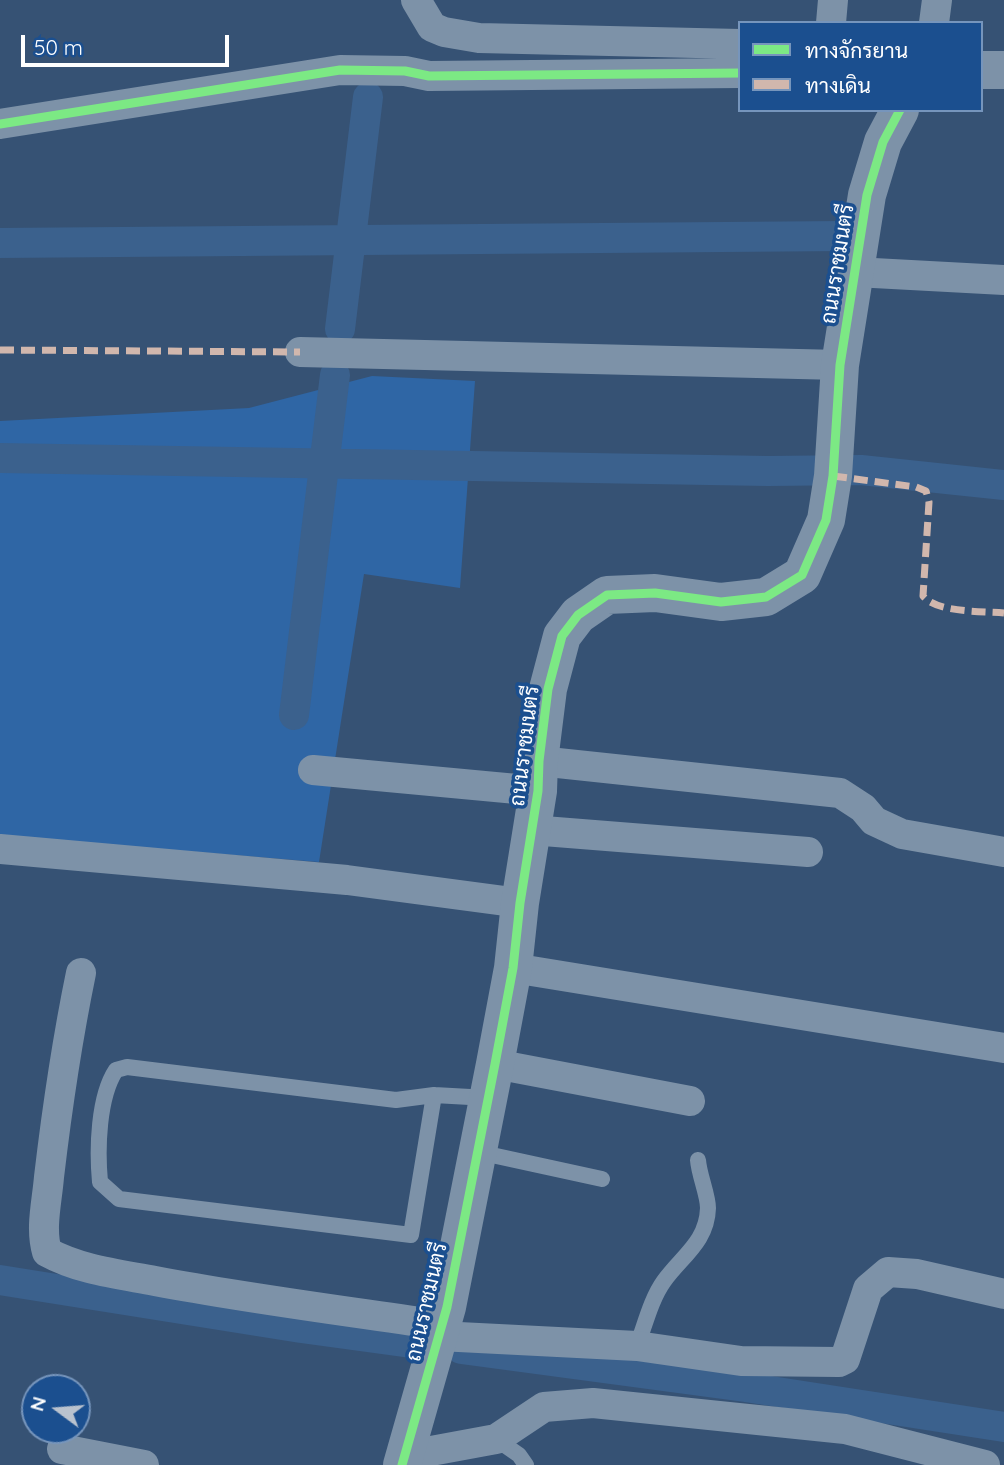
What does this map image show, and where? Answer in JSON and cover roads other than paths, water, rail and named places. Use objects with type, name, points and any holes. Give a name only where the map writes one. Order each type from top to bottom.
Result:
[{"type":"street","points":[[416,0],[432,27],[444,32],[479,38],[738,44]]},
{"type":"street","points":[[831,21],[833,0]]},
{"type":"street","points":[[934,21],[937,0]]},
{"type":"street","points":[[477,76],[479,38]]},
{"type":"street","points":[[983,69],[1004,70]]},
{"type":"street","points":[[0,124],[340,70],[405,71],[429,76],[738,73]]},
{"type":"street","name":"ถนนราชมนตรี","points":[[403,1460],[447,1307],[492,1081],[513,968],[548,689],[562,636],[578,615],[607,595],[655,593],[721,602],[766,597],[802,575],[826,520],[833,476],[840,365],[866,195],[883,142],[899,112]]},
{"type":"street","points":[[855,272],[1004,281]]},
{"type":"street","points":[[300,352],[840,365]]},
{"type":"street","points":[[313,770],[538,776],[840,793],[863,808],[874,821],[902,834],[1004,852]]},
{"type":"street","points":[[531,830],[808,852]]},
{"type":"street","points":[[0,849],[347,880],[520,903]]},
{"type":"street","points":[[513,968],[1004,1048]]},
{"type":"street","points":[[80,973],[67,1038],[43,1238],[47,1252],[64,1261],[177,1286],[440,1331],[637,1346],[741,1361],[839,1362],[845,1359],[868,1289],[888,1272],[917,1274],[1004,1294]]},
{"type":"street","points":[[492,1081],[690,1101]]},
{"type":"street","points":[[403,1460],[495,1439],[544,1407],[593,1403],[845,1429],[985,1465]]},
{"type":"street","points":[[62,1449],[144,1465]]},
{"type":"lane","points":[[434,1095],[411,1235],[120,1199],[100,1182],[97,1145],[109,1080],[116,1070],[127,1067],[396,1100],[434,1095],[492,1081]]},
{"type":"lane","points":[[478,1152],[602,1179]]},
{"type":"lane","points":[[637,1346],[663,1282],[693,1250],[703,1233],[708,1206],[698,1160]]},
{"type":"lane","points":[[495,1439],[519,1455],[526,1465]]},
{"type":"waterway","points":[[340,329],[368,97]]},
{"type":"waterway","points":[[0,243],[844,236]]},
{"type":"waterway","points":[[294,715],[335,375]]},
{"type":"waterway","points":[[0,458],[768,471],[861,470],[1004,485]]},
{"type":"waterway","points":[[0,1280],[411,1343]]},
{"type":"waterway","points":[[461,1349],[745,1387],[1004,1427]]}]
